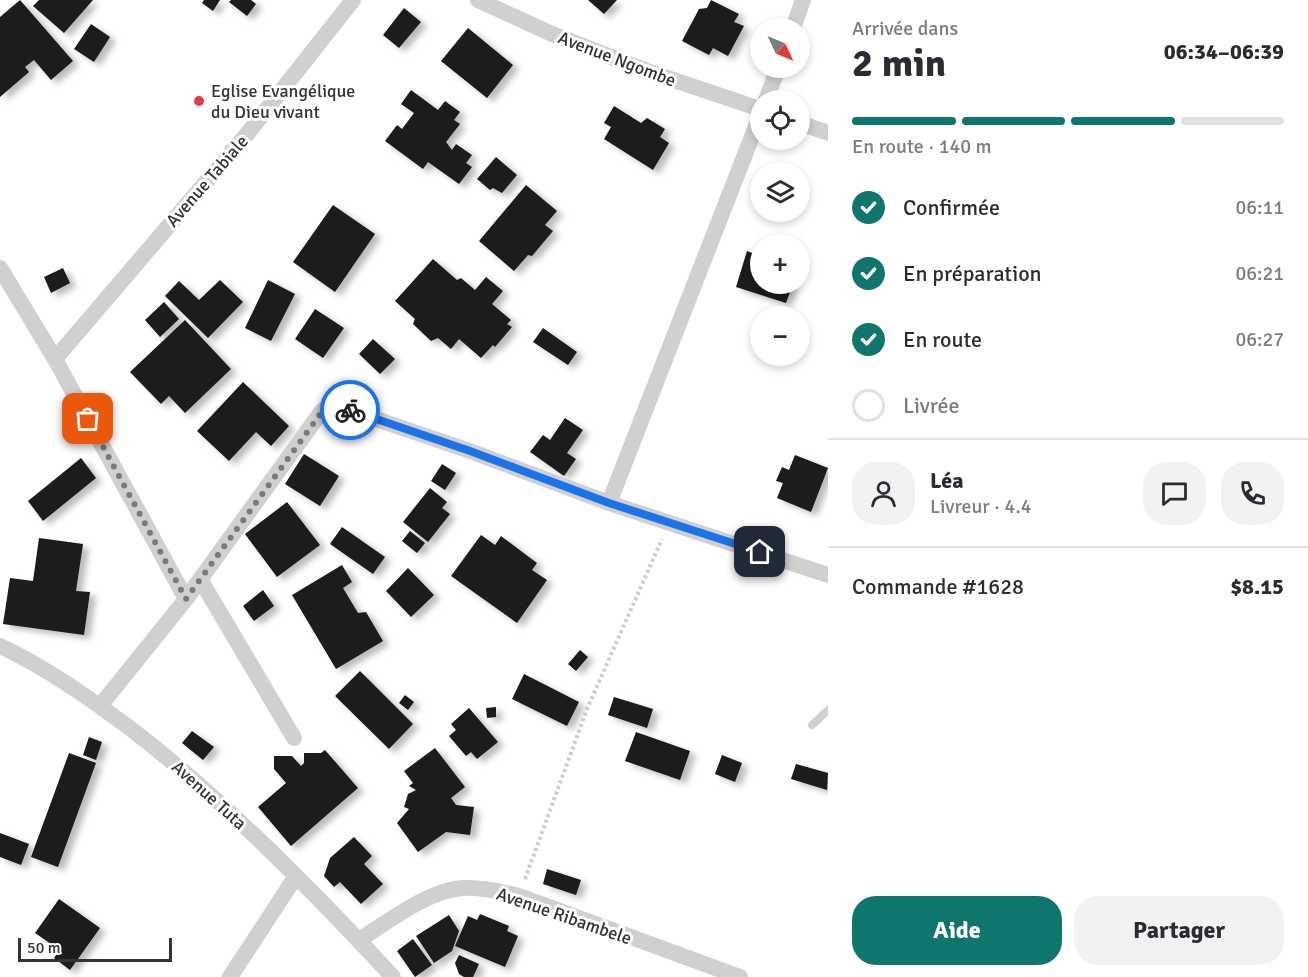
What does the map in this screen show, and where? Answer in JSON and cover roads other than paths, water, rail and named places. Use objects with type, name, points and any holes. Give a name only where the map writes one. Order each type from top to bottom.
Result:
[{"type":"street","name":"Avenue Tabiale","points":[[55,359],[248,133],[353,0]]},
{"type":"street","name":"Avenue Ngombe","points":[[478,0],[552,34],[647,72],[750,106]]},
{"type":"street","points":[[797,18],[803,0]]},
{"type":"street","points":[[810,127],[828,133]]},
{"type":"street","points":[[609,503],[750,142]]},
{"type":"street","points":[[0,268],[55,359],[186,599]]},
{"type":"street","points":[[100,706],[186,599],[317,417],[332,404],[470,451],[609,503],[828,574]]},
{"type":"street","points":[[200,579],[294,738]]},
{"type":"street","name":"Avenue Tuta","points":[[0,646],[59,678],[174,762],[296,876],[393,977]]},
{"type":"street","points":[[230,977],[296,876]]},
{"type":"street","name":"Avenue Ribambele","points":[[359,940],[404,912],[456,889],[491,890],[519,896],[740,977]]},
{"type":"lane","points":[[812,725],[828,710]]},
{"type":"place","name":"Eglise Evangélique du Dieu vivant","points":[[199,101]]}]
